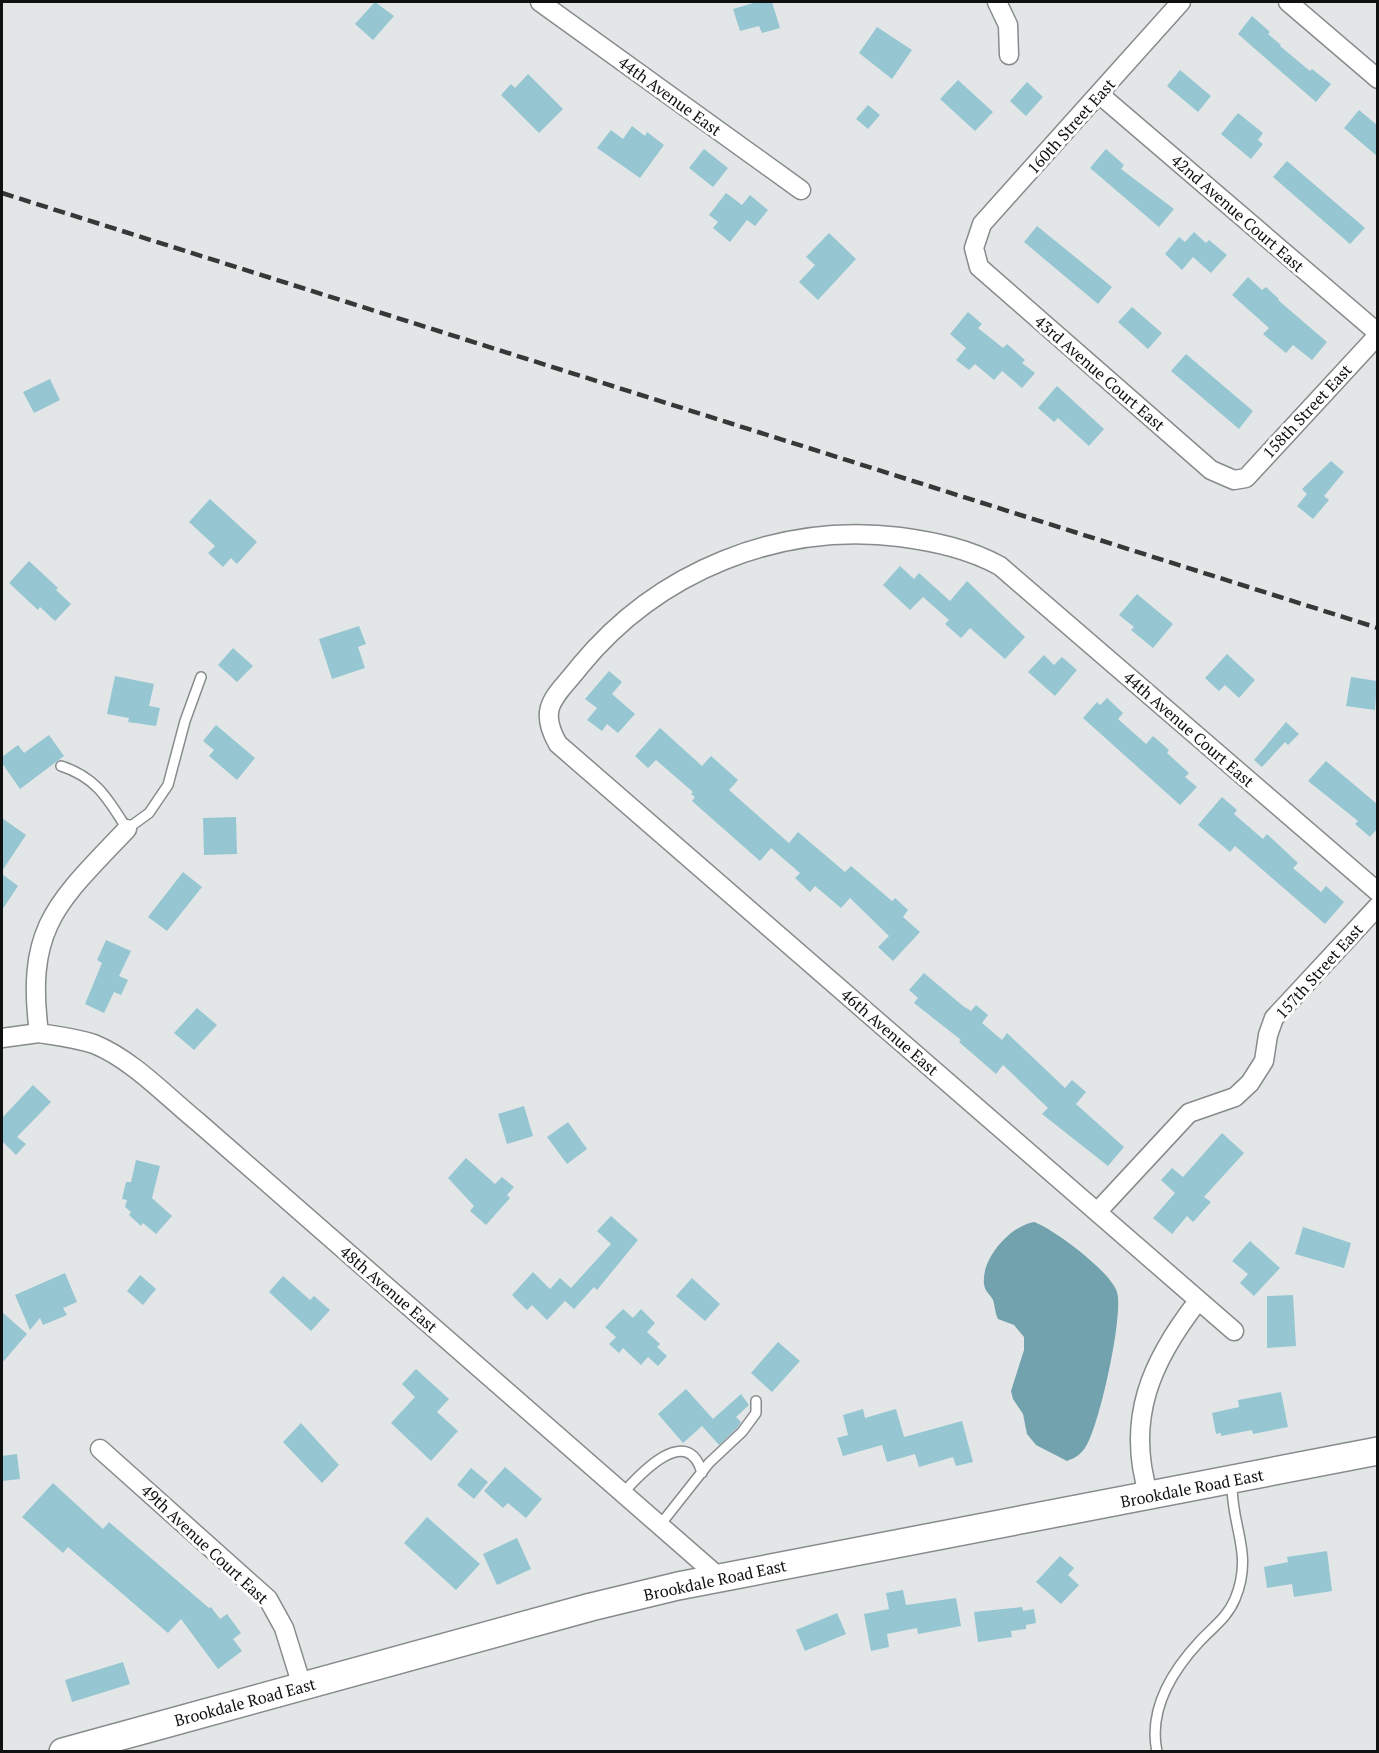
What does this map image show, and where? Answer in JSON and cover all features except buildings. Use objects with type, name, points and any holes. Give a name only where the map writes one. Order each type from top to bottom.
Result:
[{"type":"main road","name":"Brookdale Road East","points":[[63,1752],[591,1607],[720,1578],[1232,1481],[1377,1451]]},
{"type":"street","name":"44th Avenue East","points":[[540,2],[801,190]]},
{"type":"street","points":[[998,2],[1008,25],[1009,55]]},
{"type":"street","name":"160th Street East","points":[[974,256],[974,248],[982,224],[1181,2]]},
{"type":"street","points":[[1288,2],[1377,79]]},
{"type":"street","name":"42nd Avenue Court East","points":[[1099,94],[1377,334]]},
{"type":"street","name":"43rd Avenue Court East","points":[[974,256],[979,267],[1202,462],[1218,474],[1234,480]]},
{"type":"street","name":"158th Street East","points":[[1234,480],[1246,478],[1377,334]]},
{"type":"street","name":"44th Avenue Court East","points":[[551,730],[547,716],[550,704],[591,654],[622,622],[656,595],[681,580],[733,556],[762,546],[804,538],[879,535],[952,546],[978,554],[1000,566],[1377,891]]},
{"type":"street","name":"46th Avenue East","points":[[551,730],[558,744],[1234,1331]]},
{"type":"street","points":[[39,1034],[34,996],[36,968],[41,942],[51,918],[76,883],[127,829]]},
{"type":"street","name":"157th Street East","points":[[1098,1211],[1189,1113],[1235,1097],[1250,1083],[1264,1061],[1268,1035],[1274,1018],[1377,906]]},
{"type":"street","name":"48th Avenue East","points":[[2,1038],[39,1034],[71,1037],[95,1045],[125,1061],[198,1122],[720,1578]]},
{"type":"street","points":[[1149,1496],[1139,1457],[1140,1416],[1155,1367],[1176,1329],[1197,1301]]},
{"type":"street","name":"49th Avenue Court East","points":[[100,1449],[268,1599],[284,1628],[302,1686]]},
{"type":"lane","points":[[61,766],[82,773],[106,795],[127,829],[149,813],[168,785],[184,721],[201,677]]},
{"type":"lane","points":[[660,1525],[702,1473],[742,1432],[756,1413],[756,1401]]},
{"type":"lane","points":[[623,1493],[654,1461],[673,1452],[684,1451],[693,1456],[699,1463],[702,1473]]},
{"type":"lane","points":[[1157,1752],[1156,1723],[1162,1693],[1183,1660],[1221,1622],[1234,1600],[1242,1575],[1244,1556],[1231,1506],[1232,1481]]},
{"type":"water","points":[[1034,1222],[1055,1233],[1081,1252],[1113,1284],[1117,1292],[1114,1346],[1097,1419],[1085,1448],[1077,1456],[1067,1461],[1036,1445],[1027,1434],[1023,1414],[1013,1399],[1011,1391],[1024,1350],[1024,1337],[1014,1325],[998,1319],[993,1300],[984,1284],[987,1264],[999,1245],[1016,1230]]},
{"type":"railway","points":[[2,193],[1378,628]]}]
